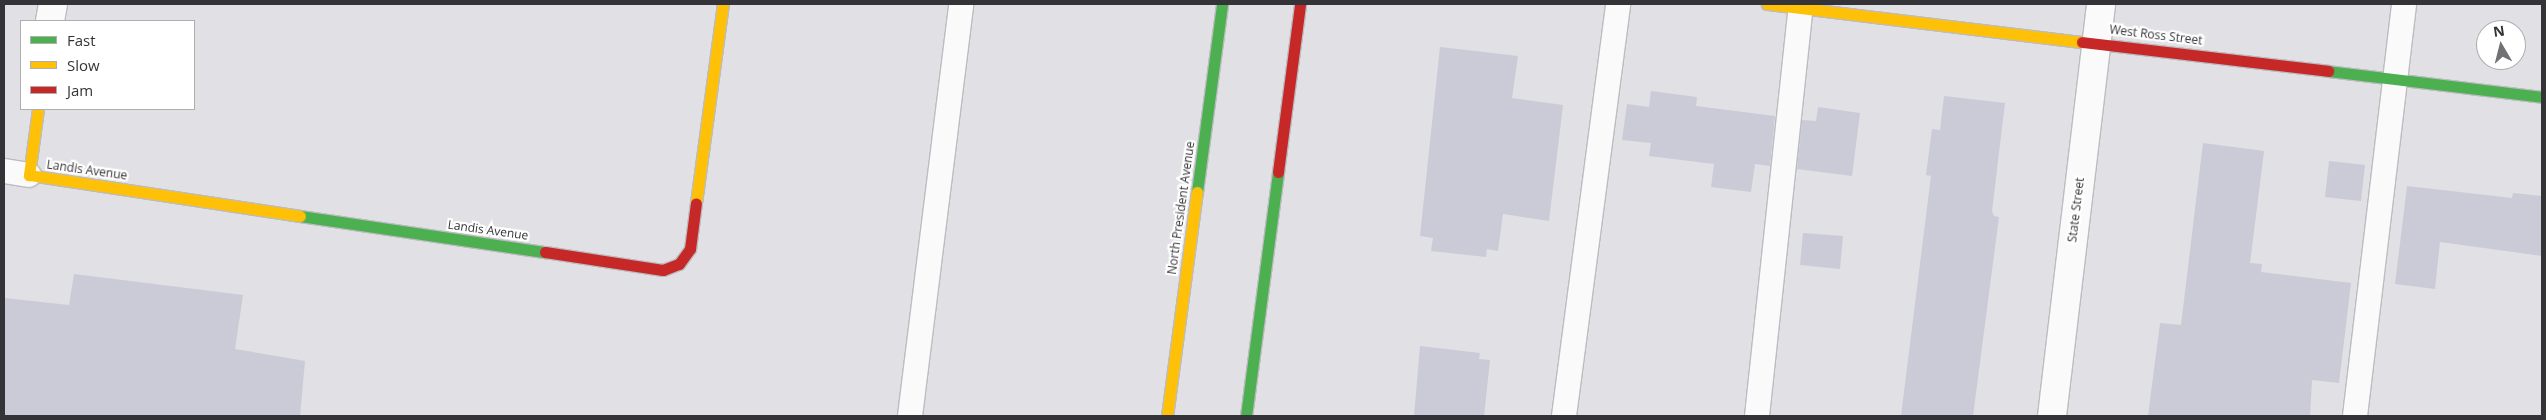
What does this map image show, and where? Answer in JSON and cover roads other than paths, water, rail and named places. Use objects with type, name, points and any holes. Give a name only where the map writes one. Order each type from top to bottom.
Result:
[{"type":"street","points":[[50,20],[53,4]]},
{"type":"street","name":"Landis Avenue","points":[[29,175],[663,270],[679,264],[690,250],[723,4]]},
{"type":"street","name":"North President Avenue","points":[[1167,416],[1222,4]]},
{"type":"street","points":[[1246,416],[1300,4]]},
{"type":"street","name":"West Ross Street","points":[[1767,4],[1800,6],[2096,41],[2542,97]]},
{"type":"street","name":"State Street","points":[[2052,416],[2101,4]]},
{"type":"street","points":[[29,175],[38,110]]},
{"type":"lane","points":[[910,416],[961,4]]},
{"type":"lane","points":[[1564,416],[1618,4]]},
{"type":"lane","points":[[2355,416],[2393,78],[2404,4]]},
{"type":"lane","points":[[1757,416],[1800,6]]},
{"type":"lane","points":[[4,172],[29,175]]}]
